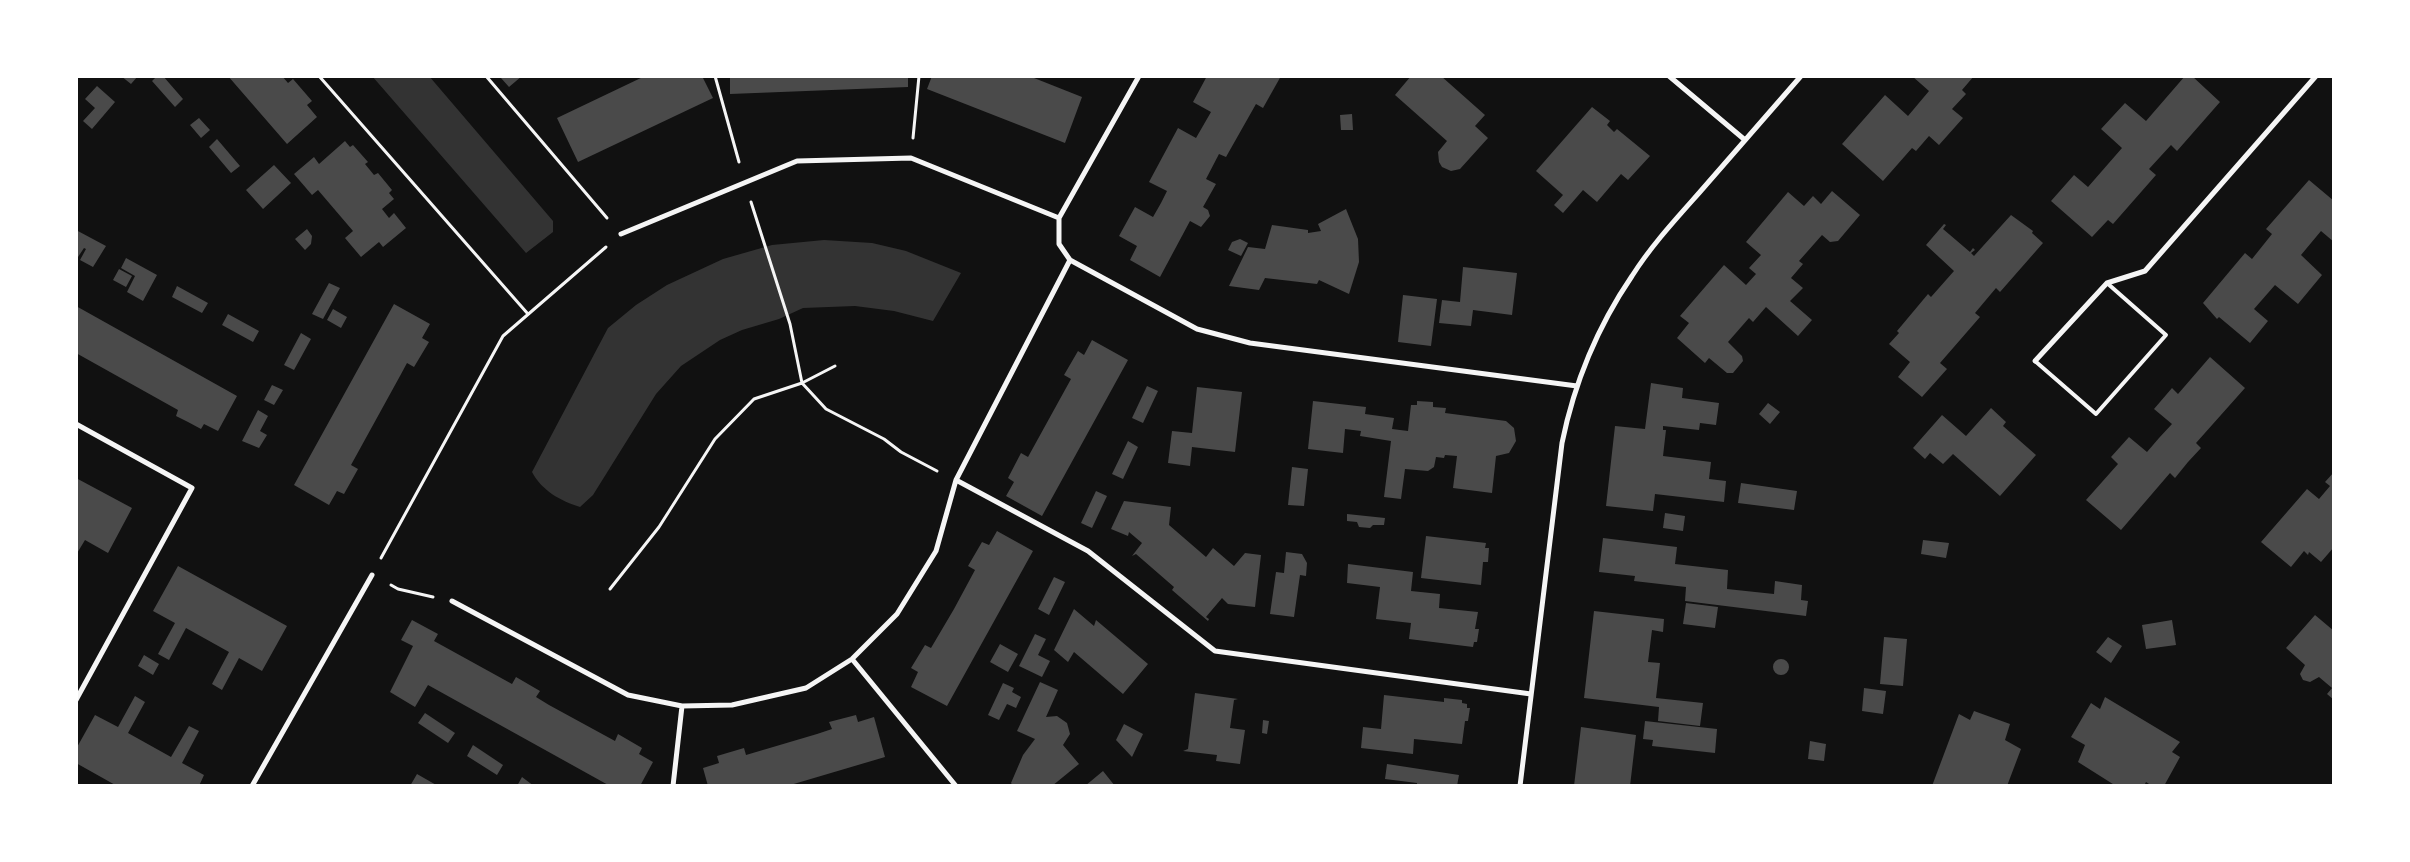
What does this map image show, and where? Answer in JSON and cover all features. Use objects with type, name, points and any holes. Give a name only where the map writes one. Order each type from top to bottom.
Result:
[{"type":"street","points":[[1139,76],[1059,218],[1059,244],[1070,260],[1197,329],[1250,343],[1577,386]]},
{"type":"street","points":[[1669,76],[1745,140]]},
{"type":"street","points":[[1520,786],[1562,443],[1570,405],[1577,386],[1609,314],[1632,276],[1660,237],[1801,76]]},
{"type":"street","points":[[2035,360],[2107,283],[2145,271],[2316,76]]},
{"type":"street","points":[[621,234],[797,162],[911,158],[1059,218]]},
{"type":"street","points":[[452,601],[628,695],[682,706],[732,705],[806,688],[852,659],[897,614],[936,551],[956,480],[1070,260]]},
{"type":"street","points":[[76,424],[192,488],[76,700]]},
{"type":"street","points":[[956,480],[1088,551],[1215,651],[1530,694]]},
{"type":"street","points":[[252,786],[372,575]]},
{"type":"street","points":[[852,659],[956,786]]},
{"type":"street","points":[[673,786],[682,706]]},
{"type":"lane","points":[[2035,360],[2096,414],[2166,335],[2107,283]]},
{"type":"path","points":[[319,76],[528,314]]},
{"type":"path","points":[[452,601],[398,589],[372,575],[503,336],[621,234],[486,76]]},
{"type":"path","points":[[715,76],[745,184],[790,324],[802,383],[826,409],[884,439],[900,452],[956,480]]},
{"type":"path","points":[[911,158],[919,76]]},
{"type":"path","points":[[610,589],[659,527],[715,439],[754,400],[802,383],[835,366]]},
{"type":"shaded area","points":[[372,76],[429,76],[553,221],[553,232],[526,253]]},
{"type":"shaded area","points":[[824,240],[872,243],[906,251],[961,273],[933,321],[894,311],[855,306],[803,308],[779,319],[742,330],[720,340],[681,366],[656,394],[593,495],[580,507],[566,502],[541,485],[532,472],[608,328],[636,305],[667,285],[723,259],[772,245]]},
{"type":"building","points":[[121,76],[138,76],[131,84]]},
{"type":"building","points":[[157,76],[163,76],[183,99],[175,107],[152,81]]},
{"type":"building","points":[[228,76],[282,76],[288,83],[293,79],[312,101],[307,105],[317,117],[287,144]]},
{"type":"building","points":[[503,76],[522,76],[509,87],[501,78]]},
{"type":"building","points":[[645,76],[702,76],[713,98],[578,162],[557,118]]},
{"type":"building","points":[[730,76],[908,76],[908,87],[730,94]]},
{"type":"building","points":[[932,76],[1029,76],[1082,97],[1065,143],[927,89]]},
{"type":"building","points":[[1207,76],[1281,76],[1263,108],[1256,104],[1226,157],[1219,154],[1206,179],[1216,184],[1203,207],[1208,210],[1210,216],[1201,227],[1190,221],[1160,277],[1130,260],[1137,246],[1119,236],[1135,207],[1153,217],[1161,203],[1167,191],[1149,182],[1178,128],[1196,138],[1211,112],[1193,102]]},
{"type":"building","points":[[1411,76],[1441,76],[1485,115],[1475,126],[1488,138],[1460,169],[1451,171],[1442,167],[1439,162],[1438,152],[1447,141],[1395,95]]},
{"type":"building","points":[[1912,76],[1974,76],[1962,90],[1966,94],[1952,109],[1963,118],[1939,145],[1929,136],[1916,151],[1912,148],[1883,181],[1842,144],[1885,95],[1908,116],[1929,91]]},
{"type":"building","points":[[2185,76],[2192,76],[2220,102],[2177,151],[2171,145],[2149,169],[2156,175],[2113,224],[2108,220],[2092,237],[2051,201],[2074,175],[2088,187],[2122,148],[2101,129],[2125,103],[2146,121]]},
{"type":"building","points":[[97,86],[115,102],[92,129],[83,121],[95,108],[85,99]]},
{"type":"building","points":[[1592,107],[1610,121],[1607,125],[1614,132],[1617,129],[1650,156],[1628,180],[1621,174],[1597,202],[1583,190],[1563,213],[1554,205],[1563,195],[1536,171]]},
{"type":"building","points":[[1352,114],[1353,130],[1341,130],[1340,115]]},
{"type":"building","points":[[199,118],[210,130],[201,138],[190,125]]},
{"type":"building","points":[[217,139],[240,166],[231,173],[209,147]]},
{"type":"building","points":[[345,141],[350,147],[353,145],[368,162],[365,164],[374,175],[378,173],[392,190],[389,193],[394,199],[382,209],[389,218],[394,213],[406,228],[383,247],[379,242],[361,257],[345,238],[353,231],[318,190],[312,195],[294,174],[314,157],[319,164]]},
{"type":"building","points":[[274,165],[291,183],[263,209],[246,190]]},
{"type":"building","points":[[2309,180],[2334,201],[2334,242],[2321,231],[2301,255],[2322,275],[2298,304],[2275,285],[2254,309],[2268,321],[2250,343],[2219,317],[2217,319],[2203,303],[2245,253],[2252,259],[2272,234],[2266,229]]},
{"type":"building","points":[[1832,191],[1860,215],[1838,241],[1830,242],[1822,235],[1799,261],[1803,264],[1791,278],[1803,288],[1790,301],[1812,320],[1798,336],[1766,307],[1753,322],[1749,318],[1728,342],[1742,356],[1743,361],[1733,373],[1727,373],[1709,358],[1705,363],[1677,338],[1689,323],[1680,316],[1724,265],[1746,285],[1756,274],[1749,268],[1761,255],[1746,242],[1788,192],[1804,206],[1813,196],[1821,204]]},
{"type":"building","points":[[1346,209],[1358,239],[1359,262],[1349,294],[1319,280],[1317,284],[1265,278],[1259,290],[1229,286],[1248,247],[1265,249],[1272,225],[1308,230],[1308,233],[1321,231],[1318,224]]},
{"type":"building","points":[[2011,215],[2033,231],[2032,233],[2043,243],[2000,292],[1996,288],[1975,313],[1980,317],[1940,363],[1947,369],[1922,397],[1898,377],[1910,362],[1889,344],[1899,333],[1897,331],[1928,294],[1931,297],[1954,271],[1926,245],[1944,224],[1946,225],[1943,229],[1970,252],[1973,248],[1975,250],[1971,253],[1974,256]]},
{"type":"building","points":[[307,229],[312,236],[311,244],[305,250],[295,239]]},
{"type":"building","points":[[76,230],[106,246],[93,267],[80,260],[86,249],[84,248],[76,260]]},
{"type":"building","points":[[1240,239],[1248,243],[1241,256],[1228,250],[1232,242]]},
{"type":"building","points":[[126,258],[157,275],[143,301],[127,292],[135,276],[121,268]]},
{"type":"building","points":[[1463,267],[1517,273],[1512,315],[1473,310],[1471,326],[1439,323],[1442,300],[1460,302]]},
{"type":"building","points":[[119,269],[132,276],[126,287],[113,280]]},
{"type":"building","points":[[329,283],[340,288],[323,319],[312,314]]},
{"type":"building","points":[[177,286],[208,303],[202,313],[172,297]]},
{"type":"building","points":[[1403,295],[1437,299],[1431,346],[1398,342]]},
{"type":"building","points":[[394,304],[430,324],[422,338],[429,342],[414,367],[407,363],[351,465],[358,469],[344,494],[337,491],[329,505],[294,485]]},
{"type":"building","points":[[76,306],[237,396],[218,431],[204,424],[201,429],[176,416],[178,410],[76,353]]},
{"type":"building","points":[[333,309],[347,317],[341,328],[327,320]]},
{"type":"building","points":[[228,314],[259,331],[253,342],[222,325]]},
{"type":"building","points":[[301,333],[311,339],[294,370],[284,365]]},
{"type":"building","points":[[1092,340],[1128,360],[1042,516],[1006,496],[1014,482],[1008,478],[1021,453],[1028,457],[1071,379],[1064,375],[1078,351],[1084,355]]},
{"type":"building","points":[[2210,357],[2245,388],[2196,443],[2201,448],[2175,478],[2170,473],[2121,530],[2086,500],[2118,464],[2111,457],[2129,437],[2147,452],[2172,424],[2154,409],[2172,388],[2178,394]]},
{"type":"building","points":[[1651,383],[1683,388],[1682,398],[1719,403],[1716,425],[1700,423],[1699,430],[1663,426],[1663,430],[1666,430],[1663,456],[1711,462],[1709,479],[1726,481],[1724,502],[1655,494],[1653,511],[1606,506],[1615,426],[1645,429]]},
{"type":"building","points":[[272,385],[283,390],[274,405],[264,400]]},
{"type":"building","points":[[1147,386],[1158,391],[1143,423],[1132,418]]},
{"type":"building","points":[[1197,387],[1242,392],[1235,452],[1192,447],[1190,466],[1168,463],[1172,431],[1192,433]]},
{"type":"building","points":[[1313,401],[1366,407],[1365,414],[1394,418],[1392,429],[1408,431],[1411,405],[1417,405],[1417,401],[1433,402],[1433,407],[1446,408],[1445,413],[1506,421],[1514,428],[1516,441],[1509,453],[1496,456],[1492,493],[1453,488],[1457,456],[1445,455],[1444,458],[1436,457],[1434,467],[1428,471],[1405,469],[1401,499],[1384,497],[1391,441],[1360,436],[1361,431],[1345,429],[1343,453],[1308,449]]},
{"type":"building","points":[[1768,403],[1780,412],[1770,424],[1759,414]]},
{"type":"building","points":[[1991,408],[2006,422],[2003,426],[2036,455],[2000,496],[1953,454],[1943,464],[1930,453],[1925,459],[1913,448],[1942,415],[1966,436]]},
{"type":"building","points":[[258,410],[268,416],[260,431],[267,435],[259,448],[242,441]]},
{"type":"building","points":[[1128,441],[1138,447],[1123,479],[1112,474]]},
{"type":"building","points":[[1292,467],[1308,469],[1304,506],[1288,505]]},
{"type":"building","points":[[2334,472],[2334,547],[2321,562],[2309,552],[2308,555],[2304,551],[2291,567],[2261,542],[2307,489],[2319,499],[2330,486],[2325,482]]},
{"type":"building","points":[[76,478],[132,508],[108,553],[85,540],[76,555]]},
{"type":"building","points":[[1741,483],[1797,491],[1794,510],[1738,503]]},
{"type":"building","points":[[1096,491],[1107,496],[1092,528],[1081,523]]},
{"type":"building","points":[[1124,501],[1171,507],[1169,525],[1206,557],[1213,548],[1234,566],[1245,553],[1261,555],[1255,607],[1228,604],[1222,598],[1206,617],[1209,619],[1208,621],[1172,590],[1174,587],[1136,554],[1132,556],[1142,543],[1129,532],[1128,536],[1111,529]]},
{"type":"building","points":[[1665,513],[1685,516],[1683,531],[1663,528]]},
{"type":"building","points":[[1347,514],[1385,518],[1384,525],[1373,525],[1370,528],[1359,527],[1357,522],[1347,521]]},
{"type":"building","points":[[997,531],[1033,551],[947,706],[911,687],[918,672],[911,668],[925,645],[931,648],[954,609],[975,570],[968,566],[982,542],[989,545]]},
{"type":"building","points":[[1426,536],[1486,543],[1485,548],[1489,548],[1488,562],[1483,562],[1481,585],[1421,578]]},
{"type":"building","points":[[1603,538],[1677,547],[1675,564],[1728,570],[1727,589],[1774,594],[1775,581],[1802,585],[1801,600],[1808,601],[1806,616],[1685,601],[1686,587],[1634,581],[1635,576],[1599,572]]},
{"type":"building","points":[[1923,540],[1949,543],[1946,558],[1921,554]]},
{"type":"building","points":[[1286,552],[1302,554],[1307,563],[1306,576],[1300,575],[1294,617],[1270,614],[1276,572],[1284,573]]},
{"type":"building","points":[[1348,564],[1413,572],[1411,591],[1440,594],[1439,608],[1478,612],[1475,629],[1479,629],[1477,642],[1474,642],[1473,647],[1409,639],[1411,623],[1376,619],[1380,587],[1347,583]]},
{"type":"building","points":[[178,566],[287,626],[262,671],[239,658],[222,690],[212,684],[229,652],[186,628],[169,660],[158,654],[175,623],[153,611]]},
{"type":"building","points":[[1054,577],[1065,582],[1049,615],[1038,609]]},
{"type":"building","points":[[1686,603],[1718,607],[1715,628],[1683,624]]},
{"type":"building","points":[[1074,609],[1094,626],[1096,620],[1148,664],[1123,694],[1074,652],[1068,662],[1054,650]]},
{"type":"building","points":[[1594,611],[1664,619],[1663,632],[1652,630],[1648,662],[1660,663],[1656,698],[1703,703],[1700,726],[1658,721],[1659,707],[1584,698]]},
{"type":"building","points":[[2315,615],[2334,631],[2334,700],[2327,694],[2332,688],[2319,677],[2310,682],[2303,680],[2300,674],[2305,665],[2286,648]]},
{"type":"building","points":[[412,620],[438,634],[434,641],[512,684],[516,677],[540,691],[536,697],[549,705],[615,741],[618,734],[642,748],[639,754],[653,762],[640,786],[610,786],[428,685],[415,707],[390,692],[413,646],[401,640]]},
{"type":"building","points":[[2172,620],[2176,645],[2146,649],[2142,625]]},
{"type":"building","points":[[1035,634],[1046,639],[1038,655],[1050,661],[1042,677],[1019,666]]},
{"type":"building","points":[[1884,637],[1907,639],[1903,686],[1880,684]]},
{"type":"building","points":[[2108,637],[2122,646],[2111,663],[2096,652]]},
{"type":"building","points":[[1000,644],[1018,654],[1008,672],[990,662]]},
{"type":"building","points":[[144,655],[159,664],[153,675],[138,666]]},
{"type":"building","points":[[1781,659],[1789,667],[1781,675],[1773,667]]},
{"type":"building","points":[[1040,682],[1058,690],[1046,717],[1057,716],[1067,723],[1070,734],[1063,745],[1079,764],[1052,786],[1013,786],[1011,783],[1023,755],[1035,739],[1017,731]]},
{"type":"building","points":[[1003,683],[1014,688],[1012,692],[1021,697],[1016,708],[1007,704],[999,720],[988,715]]},
{"type":"building","points":[[1864,688],[1886,691],[1883,714],[1862,711]]},
{"type":"building","points":[[1195,693],[1238,699],[1234,700],[1230,728],[1245,730],[1240,764],[1216,761],[1217,755],[1183,751],[1188,749]]},
{"type":"building","points":[[1384,695],[1444,702],[1444,698],[1462,700],[1462,703],[1467,704],[1467,708],[1470,708],[1468,721],[1465,721],[1462,744],[1414,739],[1413,754],[1361,748],[1363,727],[1381,729]]},
{"type":"building","points":[[135,696],[145,702],[128,733],[171,757],[189,726],[199,731],[182,763],[204,775],[199,786],[117,786],[76,763],[76,749],[95,715],[118,727]]},
{"type":"building","points":[[2105,697],[2180,742],[2172,752],[2180,757],[2164,786],[2152,786],[2146,782],[2144,786],[2116,786],[2078,762],[2085,745],[2071,737],[2091,703],[2100,709]]},
{"type":"building","points":[[1974,711],[2010,724],[2005,740],[2021,749],[2007,786],[1932,786],[1959,714],[1970,720]]},
{"type":"building","points":[[425,713],[455,733],[448,743],[418,723]]},
{"type":"building","points":[[856,715],[858,722],[874,717],[885,757],[787,786],[708,786],[703,768],[719,763],[717,756],[744,748],[746,755],[832,729],[829,722]]},
{"type":"building","points":[[1263,720],[1269,721],[1267,734],[1262,733]]},
{"type":"building","points":[[1645,721],[1717,729],[1715,753],[1652,746],[1653,740],[1643,739]]},
{"type":"building","points":[[1124,724],[1143,734],[1132,757],[1116,740]]},
{"type":"building","points":[[1581,727],[1636,735],[1630,786],[1574,786]]},
{"type":"building","points":[[1810,741],[1826,744],[1824,761],[1808,759]]},
{"type":"building","points":[[473,745],[503,765],[497,775],[467,756]]},
{"type":"building","points":[[1387,764],[1459,775],[1457,786],[1417,786],[1417,783],[1385,779]]},
{"type":"building","points":[[1103,771],[1115,786],[1085,786]]},
{"type":"building","points":[[417,774],[438,786],[410,786]]},
{"type":"building","points":[[522,777],[534,786],[517,786]]}]
